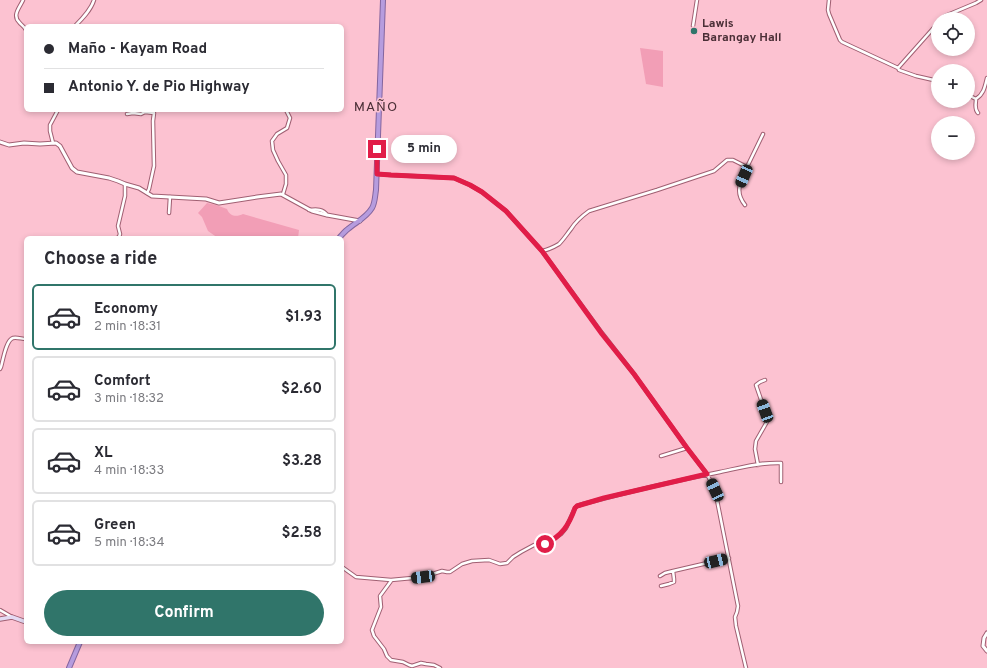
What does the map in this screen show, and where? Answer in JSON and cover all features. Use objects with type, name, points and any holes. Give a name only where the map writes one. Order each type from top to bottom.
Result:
[{"type":"highway","points":[[341,236],[347,229],[366,216],[372,209],[375,199],[383,0]]},
{"type":"highway","points":[[69,668],[79,644]]},
{"type":"main road","points":[[0,619],[12,617],[24,621]]},
{"type":"street","points":[[23,0],[16,14],[16,19],[24,27]]},
{"type":"street","points":[[77,24],[85,15],[94,0]]},
{"type":"street","points":[[693,26],[697,0]]},
{"type":"street","points":[[829,0],[829,14],[842,42],[898,68],[905,73],[931,79]]},
{"type":"street","points":[[957,12],[980,0]]},
{"type":"street","points":[[898,68],[931,32]]},
{"type":"street","points":[[978,113],[975,111],[976,99],[980,97],[984,91],[987,78]]},
{"type":"street","points":[[53,143],[50,125],[57,112]]},
{"type":"street","points":[[127,114],[141,114],[144,112],[154,113],[154,166],[147,193]]},
{"type":"street","points":[[283,194],[286,184],[286,175],[273,150],[272,142],[277,134],[288,128],[290,118],[287,112]]},
{"type":"street","points":[[745,205],[740,198],[740,184],[762,134]]},
{"type":"street","points":[[0,142],[9,145],[24,143],[56,143],[60,146],[74,170],[81,173],[109,178],[139,188],[152,196],[206,199],[219,203],[283,194],[309,210],[360,221]]},
{"type":"street","points":[[542,251],[560,243],[582,216],[589,211],[714,171],[727,160],[733,160],[748,167]]},
{"type":"street","points":[[377,174],[447,177],[459,180],[482,192],[500,206],[542,251],[602,334],[634,374],[707,474],[715,490],[738,606],[735,618],[736,626],[746,668]]},
{"type":"street","points":[[119,236],[118,226],[125,196],[125,184]]},
{"type":"street","points":[[169,213],[170,197]]},
{"type":"street","points":[[0,369],[10,340],[14,338],[24,339]]},
{"type":"street","points":[[758,465],[755,450],[756,441],[768,420],[756,385],[765,380]]},
{"type":"street","points":[[661,456],[687,448]]},
{"type":"street","points":[[344,568],[356,578],[391,580],[423,577],[442,571],[450,572],[462,564],[472,561],[489,560],[500,564],[507,563],[513,557],[534,545],[543,545],[561,534],[566,528],[577,506],[604,498],[707,474],[776,463],[781,463],[781,482]]},
{"type":"street","points":[[660,576],[665,573],[729,558]]},
{"type":"street","points":[[661,586],[674,582],[673,571]]},
{"type":"street","points":[[391,580],[380,596],[381,607],[372,630],[374,636],[391,660],[412,666],[421,663],[434,665],[440,668]]},
{"type":"street","points":[[0,610],[12,617]]},
{"type":"street","points":[[987,633],[984,638],[983,646],[987,651]]},
{"type":"shaded area","points":[[640,48],[663,51],[663,87],[646,84]]},
{"type":"shaded area","points":[[207,203],[216,205],[227,209],[230,214],[234,216],[243,214],[299,230],[298,236],[215,236],[208,231],[202,217],[198,213]]},
{"type":"place","name":"Lawis Barangay Hall","points":[[694,31]]},
{"type":"district","name":"MAÑO","points":[[376,107]]},
{"type":"route","points":[[377,149],[377,174],[454,178],[482,192],[506,211],[542,251],[707,474],[604,498],[577,506],[566,528],[561,534],[545,544]]}]
